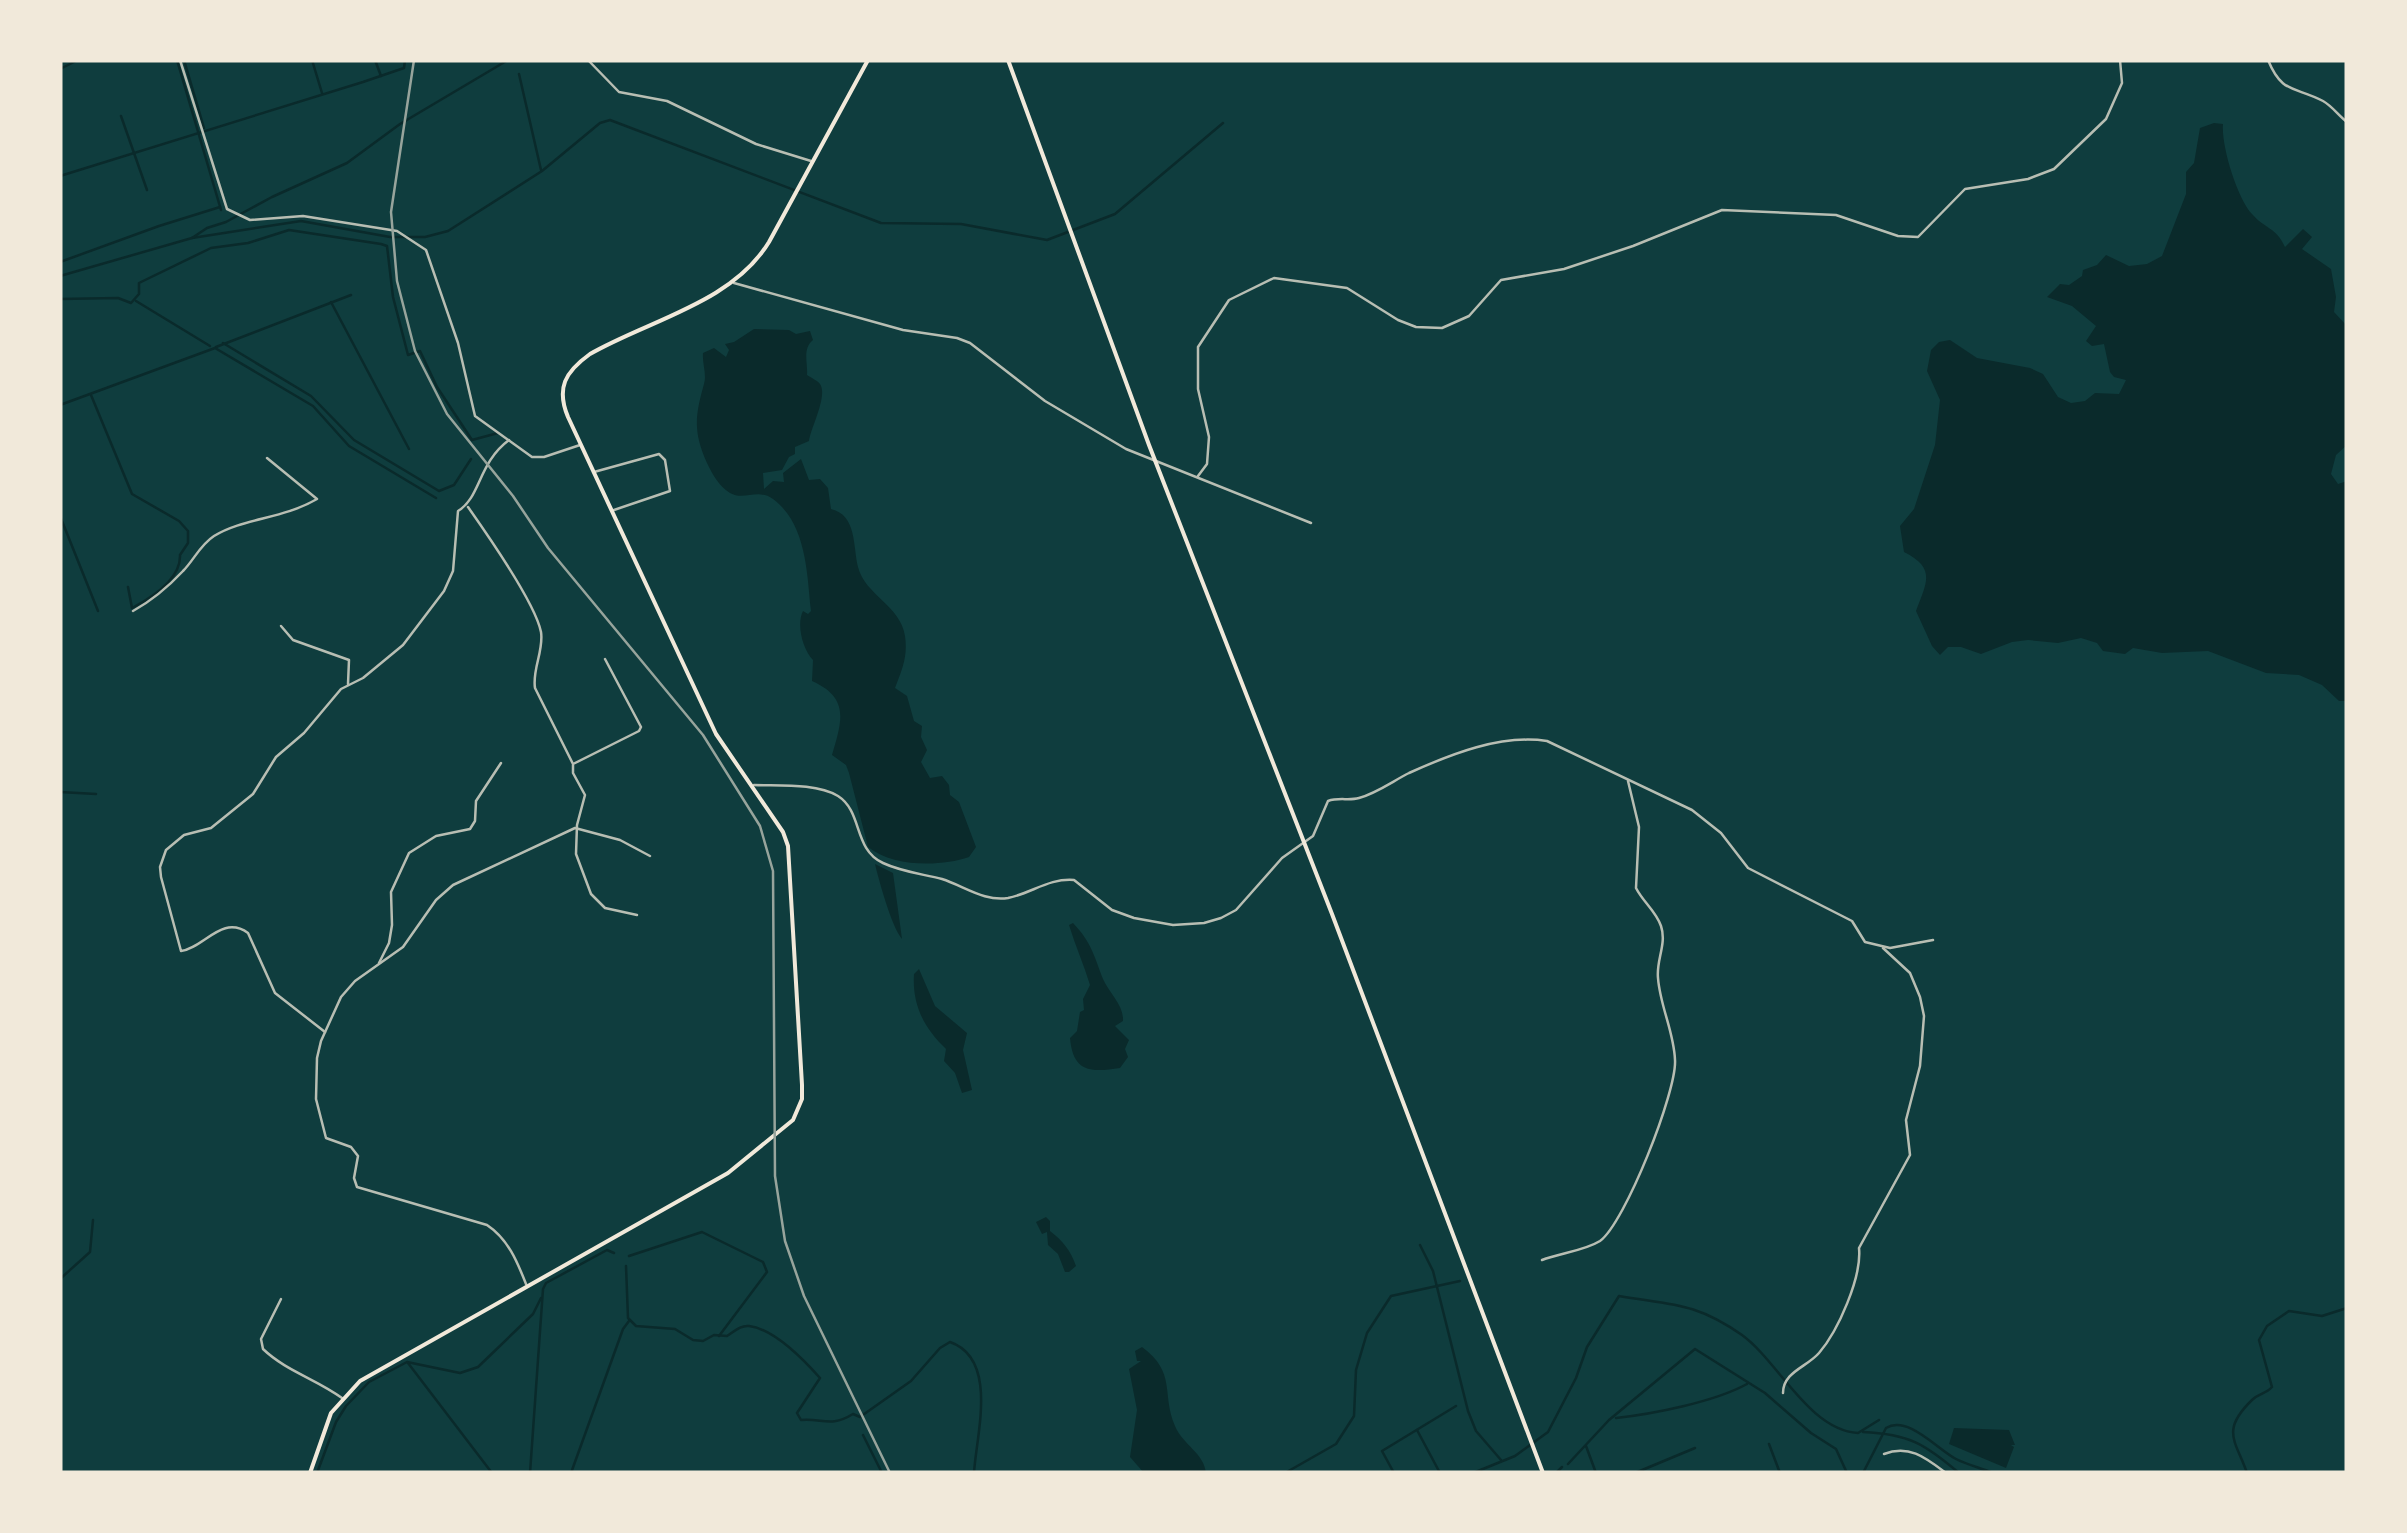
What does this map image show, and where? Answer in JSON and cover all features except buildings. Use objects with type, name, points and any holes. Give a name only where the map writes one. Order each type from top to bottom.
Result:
[{"type":"main road","points":[[310,1473],[324,1429],[342,1398],[370,1374],[728,1173],[785,1128],[799,1111],[802,1085],[788,846],[778,821],[716,734],[561,400],[562,386],[572,368],[602,347],[733,282],[761,254],[868,60]]},
{"type":"main road","points":[[1008,60],[1156,462],[1542,1473]]},
{"type":"street","points":[[180,60],[227,209],[250,220],[303,216],[397,232],[426,250],[458,343],[476,416],[532,456],[544,458],[582,444]]},
{"type":"street","points":[[588,60],[619,92],[667,101],[756,144],[813,162]]},
{"type":"street","points":[[1198,476],[1207,464],[1208,436],[1198,389],[1198,347],[1229,300],[1267,280],[1284,278],[1347,288],[1398,320],[1416,327],[1442,328],[1469,316],[1502,280],[1586,262],[1722,210],[1836,215],[1912,238],[1925,232],[1964,189],[2028,179],[2054,169],[2106,119],[2122,83],[2120,60]]},
{"type":"street","points":[[2268,60],[2280,83],[2289,90],[2322,100],[2347,122]]},
{"type":"street","points":[[733,282],[903,330],[957,338],[1045,401],[1126,449],[1311,522]]},
{"type":"street","points":[[325,1032],[275,992],[248,933],[242,928],[235,926],[215,932],[194,948],[180,950],[160,867],[174,840],[211,828],[254,794],[276,757],[304,734],[341,689],[363,678],[403,645],[444,591],[455,562],[457,516],[467,506],[488,460],[509,440]]},
{"type":"street","points":[[594,472],[659,454],[665,460],[670,491],[612,511]]},
{"type":"street","points":[[133,611],[175,580],[206,541],[231,527],[289,514],[318,499],[267,458]]},
{"type":"street","points":[[467,506],[512,575],[541,632],[534,679],[584,795],[576,854],[596,903],[636,914]]},
{"type":"street","points":[[281,626],[293,640],[348,660],[348,685]]},
{"type":"street","points":[[573,764],[639,732],[640,727],[605,659]]},
{"type":"street","points":[[753,785],[814,789],[836,795],[848,806],[859,838],[870,854],[899,869],[996,898],[1023,893],[1051,881],[1074,880],[1112,910],[1144,921],[1204,924],[1229,915],[1282,858],[1305,844],[1319,828],[1328,801],[1358,799],[1408,774],[1496,742],[1548,742],[1692,810],[1722,833],[1748,868],[1852,921],[1865,942],[1882,947],[1918,946],[1933,940]]},
{"type":"street","points":[[378,966],[389,943],[391,892],[409,853],[436,836],[470,829],[476,801],[501,763]]},
{"type":"street","points":[[1542,1260],[1596,1243],[1614,1224],[1638,1181],[1674,1082],[1674,1051],[1657,973],[1663,950],[1662,931],[1656,914],[1636,888],[1639,827],[1627,780]]},
{"type":"street","points":[[526,1286],[518,1262],[501,1234],[357,1187],[354,1178],[358,1156],[351,1147],[326,1138],[316,1099],[318,1058],[325,1032],[347,987],[403,946],[436,900],[453,885],[577,830],[620,840],[650,856]]},
{"type":"street","points":[[1782,1393],[1786,1379],[1819,1353],[1844,1312],[1860,1261],[1859,1248],[1910,1155],[1906,1120],[1920,1066],[1924,1016],[1910,972],[1882,947]]},
{"type":"street","points":[[281,1299],[261,1340],[263,1349],[291,1370],[342,1398]]},
{"type":"street","points":[[1884,1454],[1894,1450],[1912,1452],[1946,1473]]},
{"type":"water","points":[[2223,124],[2231,171],[2252,214],[2285,247],[2303,229],[2312,237],[2302,249],[2331,269],[2336,297],[2334,312],[2347,326],[2347,445],[2336,455],[2331,474],[2338,484],[2347,481],[2347,701],[2339,701],[2322,685],[2299,675],[2266,673],[2208,651],[2162,653],[2133,648],[2125,654],[2103,651],[2097,643],[2081,638],[2058,643],[2012,642],[1981,654],[1948,647],[1940,655],[1916,611],[1925,584],[1925,570],[1904,552],[1900,526],[1914,509],[1935,445],[1940,400],[1927,371],[1931,350],[1939,342],[1950,340],[1977,358],[2030,368],[2043,374],[2058,397],[2071,403],[2085,401],[2095,393],[2119,394],[2126,380],[2110,372],[2104,344],[2092,346],[2086,341],[2096,326],[2072,306],[2047,297],[2060,284],[2069,285],[2082,276],[2083,270],[2097,265],[2106,255],[2129,266],[2147,264],[2162,256],[2186,194],[2186,172],[2194,163],[2200,128]]},
{"type":"water","points":[[754,329],[789,330],[796,334],[810,331],[813,340],[807,352],[807,375],[822,389],[818,412],[809,441],[795,447],[795,454],[782,470],[763,473],[764,489],[773,481],[784,482],[783,473],[801,459],[809,480],[820,479],[828,488],[831,509],[850,525],[862,577],[902,626],[905,657],[895,688],[907,696],[914,721],[922,726],[921,737],[927,750],[921,762],[930,778],[942,776],[950,795],[959,802],[976,847],[969,857],[944,862],[903,862],[868,847],[846,765],[832,755],[840,721],[838,703],[812,681],[813,660],[802,637],[803,611],[811,611],[799,536],[793,522],[773,499],[735,495],[726,490],[702,452],[697,424],[705,380],[703,353],[714,348],[726,357],[729,350],[725,344]]},
{"type":"water","points":[[875,864],[893,873],[902,939],[890,915]]},
{"type":"water","points":[[1073,923],[1088,943],[1121,1010],[1123,1021],[1115,1026],[1129,1040],[1125,1049],[1128,1057],[1120,1068],[1086,1068],[1072,1050],[1070,1038],[1077,1031],[1090,985],[1069,925]]},
{"type":"water","points":[[919,969],[935,1006],[967,1033],[963,1050],[972,1090],[962,1093],[955,1073],[944,1061],[946,1049],[921,1015],[914,985],[914,974]]},
{"type":"water","points":[[1046,1217],[1050,1231],[1074,1260],[1076,1266],[1069,1272],[1065,1272],[1058,1254],[1048,1245],[1047,1232],[1042,1234],[1036,1222]]},
{"type":"water","points":[[1142,1347],[1160,1366],[1175,1426],[1206,1473],[1144,1473],[1130,1457],[1137,1410],[1129,1369],[1141,1361],[1137,1361],[1135,1351]]},
{"type":"water","points":[[1954,1428],[2009,1430],[2015,1445],[2011,1445],[2014,1447],[2006,1468],[1949,1444]]},
{"type":"waterway","points":[[60,69],[78,60]]},
{"type":"waterway","points":[[177,60],[221,210]]},
{"type":"waterway","points":[[184,60],[204,128]]},
{"type":"waterway","points":[[312,60],[322,93]]},
{"type":"waterway","points":[[375,60],[381,76]]},
{"type":"waterway","points":[[60,176],[363,82],[404,68],[405,60]]},
{"type":"waterway","points":[[60,276],[192,238],[226,222],[347,163],[400,124],[508,60]]},
{"type":"waterway","points":[[519,74],[541,170]]},
{"type":"waterway","points":[[121,116],[147,190]]},
{"type":"waterway","points":[[192,238],[301,221],[390,237],[425,237],[448,231],[542,171],[600,123],[610,120],[881,223],[961,224],[1047,240],[1115,214],[1223,123]]},
{"type":"waterway","points":[[60,262],[220,207]]},
{"type":"waterway","points":[[60,299],[118,298],[131,303],[139,294],[139,283],[211,248],[248,243],[289,230],[381,244],[387,246],[393,297],[408,355],[420,351],[437,387],[472,440],[498,433]]},
{"type":"waterway","points":[[216,347],[351,295]]},
{"type":"waterway","points":[[136,301],[210,346]]},
{"type":"waterway","points":[[331,302],[409,449]]},
{"type":"waterway","points":[[223,343],[311,396],[354,440],[439,491],[454,485],[471,459]]},
{"type":"waterway","points":[[60,405],[215,348],[313,406],[349,446],[436,498]]},
{"type":"waterway","points":[[91,395],[132,494],[179,521],[188,531],[188,543],[176,572],[164,586],[132,608],[128,587]]},
{"type":"waterway","points":[[60,516],[98,611]]},
{"type":"waterway","points":[[60,792],[96,794]]},
{"type":"waterway","points":[[60,1279],[90,1252],[93,1220]]},
{"type":"waterway","points":[[629,1256],[702,1232],[763,1262],[767,1272],[719,1336]]},
{"type":"waterway","points":[[1420,1245],[1433,1271],[1468,1411],[1476,1431],[1501,1460]]},
{"type":"waterway","points":[[530,1473],[543,1289],[546,1283],[607,1250],[614,1253]]},
{"type":"waterway","points":[[626,1266],[628,1318],[636,1326],[675,1329],[693,1340],[703,1341],[749,1326],[788,1346],[820,1378],[797,1413],[801,1420],[832,1422],[853,1414],[860,1417],[911,1381],[950,1342],[965,1351],[975,1364],[980,1381],[974,1473]]},
{"type":"waterway","points":[[1285,1473],[1336,1444],[1354,1416],[1356,1370],[1367,1333],[1391,1296],[1460,1281]]},
{"type":"waterway","points":[[1473,1473],[1515,1456],[1548,1432],[1587,1347],[1619,1296],[1683,1306],[1725,1324],[1755,1347],[1809,1408],[1840,1429],[1858,1433],[1879,1420]]},
{"type":"waterway","points":[[317,1473],[336,1422],[369,1382],[407,1362],[460,1373],[478,1367],[533,1314],[541,1298]]},
{"type":"waterway","points":[[2247,1473],[2233,1428],[2252,1400],[2272,1387],[2259,1340],[2267,1326],[2289,1311],[2322,1316],[2347,1308]]},
{"type":"waterway","points":[[571,1473],[629,1321]]},
{"type":"waterway","points":[[1568,1464],[1609,1420],[1695,1349],[1765,1393],[1836,1449],[1847,1473]]},
{"type":"waterway","points":[[408,1363],[492,1473]]},
{"type":"waterway","points":[[1616,1418],[1683,1406],[1747,1384]]},
{"type":"waterway","points":[[1394,1473],[1382,1451],[1456,1406]]},
{"type":"waterway","points":[[1863,1473],[1886,1428],[1895,1425],[1913,1429],[1956,1459],[1993,1473]]},
{"type":"waterway","points":[[1417,1430],[1440,1473]]},
{"type":"waterway","points":[[1863,1432],[1916,1442],[1959,1473]]},
{"type":"waterway","points":[[863,1435],[882,1473]]},
{"type":"waterway","points":[[1769,1444],[1780,1473]]},
{"type":"waterway","points":[[1586,1446],[1596,1473]]},
{"type":"waterway","points":[[1635,1473],[1695,1448]]},
{"type":"waterway","points":[[1556,1473],[1562,1467]]},
{"type":"railway","points":[[414,60],[391,212],[397,281],[415,351],[447,414],[513,496],[548,548],[703,735],[760,826],[773,871],[775,1176],[785,1241],[804,1296],[890,1473]]}]
